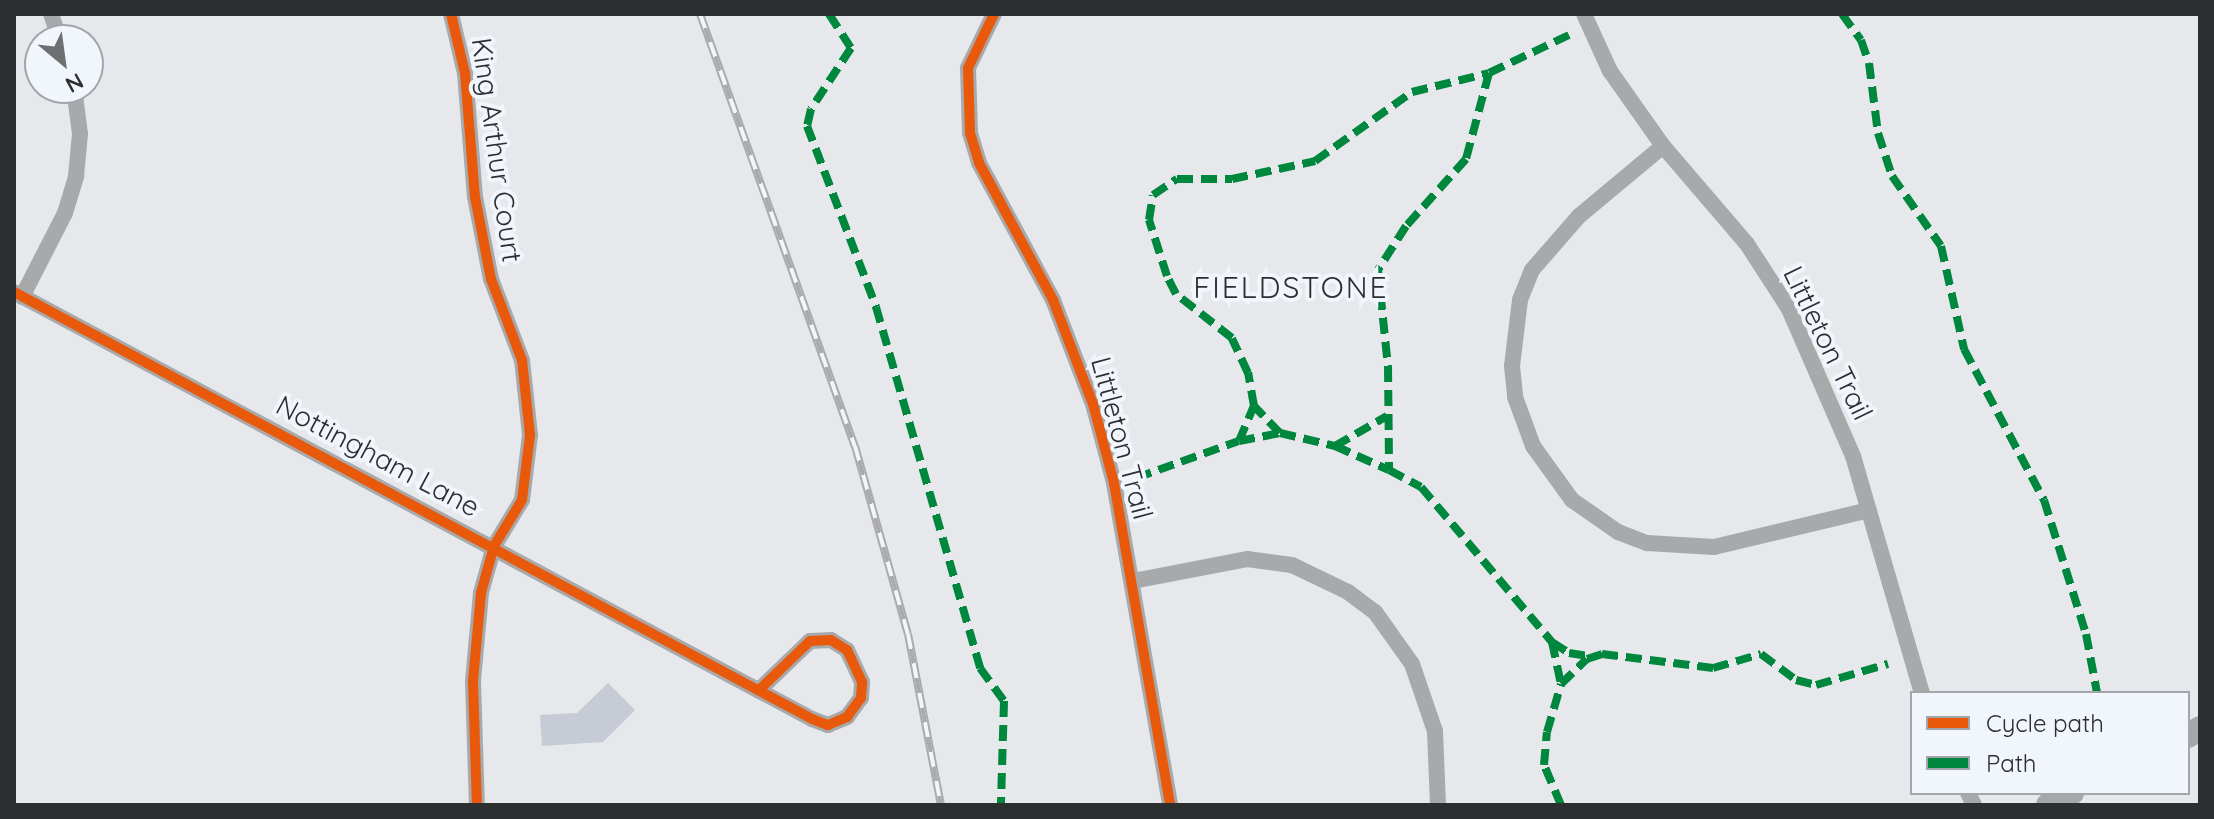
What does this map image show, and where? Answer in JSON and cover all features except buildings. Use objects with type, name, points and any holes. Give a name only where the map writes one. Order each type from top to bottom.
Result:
[{"type":"main road","points":[[2048,805],[2068,795]]},
{"type":"street","name":"King Arthur Court","points":[[451,14],[465,73],[475,197],[491,279],[522,360],[530,435],[522,500],[494,546],[481,593],[473,681],[477,805]]},
{"type":"street","name":"Littleton Trail","points":[[994,14],[968,68],[970,133],[979,163],[1026,243],[1073,347],[1114,483],[1170,805]]},
{"type":"street","name":"Littleton Trail","points":[[1584,14],[1610,71],[1663,146],[1747,244],[1789,309],[1835,411],[1869,510],[1921,691]]},
{"type":"street","points":[[18,295],[65,213],[76,176],[80,134],[76,104]]},
{"type":"street","points":[[1663,146],[1579,216],[1532,270],[1517,312],[1512,366],[1515,397],[1533,446],[1572,500],[1618,532],[1647,543],[1684,549],[1725,545],[1869,510]]},
{"type":"street","name":"Nottingham Lane","points":[[18,295],[494,546],[759,690],[828,725],[847,717],[861,698],[862,682],[847,650],[831,640],[810,641],[759,690]]},
{"type":"street","points":[[1133,581],[1247,559],[1292,565],[1348,592],[1375,612],[1412,664],[1437,743],[1438,805]]},
{"type":"railway","points":[[700,14],[855,446],[908,634],[941,805]]},
{"type":"marked path","points":[[829,14],[851,48],[811,109],[807,126],[876,307],[980,668],[1004,701],[1001,805]]},
{"type":"marked path","points":[[1842,14],[1861,40],[1869,63],[1878,133],[1892,176],[1941,246],[1964,349],[2044,500],[2086,634],[2097,691]]},
{"type":"marked path","points":[[1569,35],[1489,73],[1466,159],[1406,226],[1378,270],[1388,366],[1389,470],[1421,487],[1552,642],[1569,653],[1594,657]]},
{"type":"marked path","points":[[1280,433],[1254,406],[1248,373],[1232,338],[1176,294],[1149,220],[1153,195],[1177,179],[1232,179],[1315,161],[1412,92],[1489,73]]},
{"type":"marked path","points":[[1239,441],[1254,406]]},
{"type":"marked path","points":[[1335,446],[1387,416]]},
{"type":"marked path","points":[[1136,478],[1239,441],[1280,433],[1335,446],[1389,470]]},
{"type":"marked path","points":[[1552,642],[1561,684]]},
{"type":"marked path","points":[[1561,805],[1544,765],[1547,732],[1561,684],[1587,659],[1602,654],[1713,668],[1761,654],[1796,680],[1816,685],[1888,664]]},
{"type":"cycle path","points":[[451,14],[465,73],[475,197],[491,279],[522,360],[530,435],[522,500],[494,546],[481,593],[473,681],[477,805]]},
{"type":"cycle path","points":[[994,14],[968,68],[970,133],[979,163],[1053,300],[1093,404],[1114,483],[1170,805]]},
{"type":"cycle path","points":[[14,292],[812,719],[828,725],[847,717],[861,698],[862,682],[847,650],[831,640],[810,641],[759,690]]},
{"type":"district","name":"FIELDSTONE","points":[[1291,287]]}]
